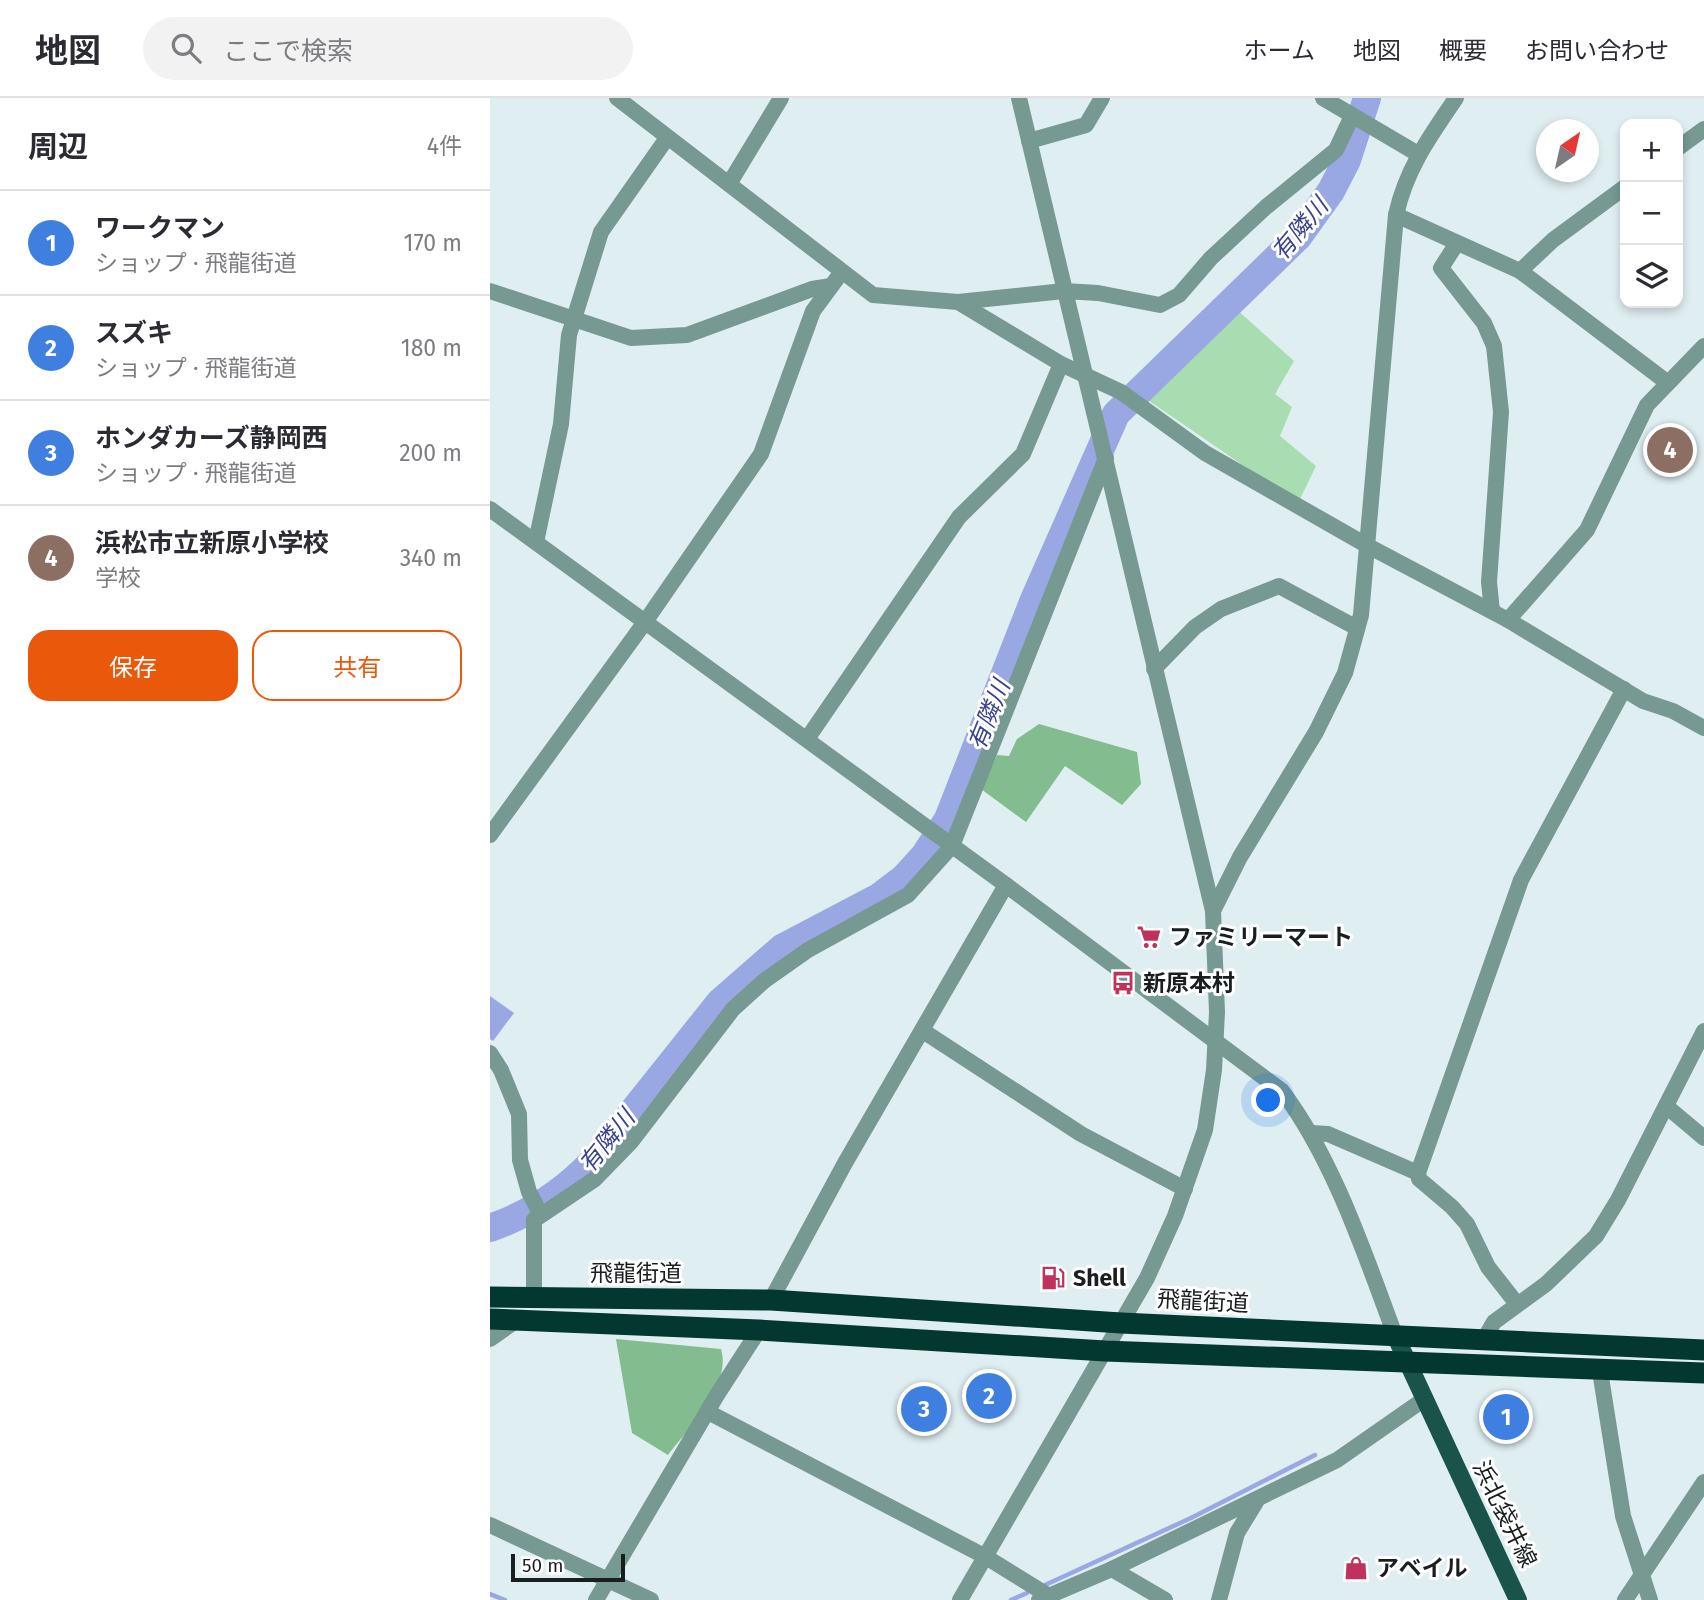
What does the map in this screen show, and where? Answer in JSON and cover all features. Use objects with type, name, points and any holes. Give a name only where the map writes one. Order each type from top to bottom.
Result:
[{"type":"highway","name":"飛龍街道","points":[[490,1297],[771,1300],[1121,1323],[1704,1350]]},
{"type":"highway","points":[[490,1319],[759,1330],[1105,1351],[1704,1373]]},
{"type":"main road","name":"浜北袋井線","points":[[1395,1335],[1518,1600]]},
{"type":"street","points":[[617,98],[729,184],[836,279],[873,295],[958,302],[1064,290],[1098,293],[1160,305],[1179,295],[1211,258],[1266,207],[1336,150],[1359,121]]},
{"type":"street","points":[[729,184],[780,98]]},
{"type":"street","points":[[960,1600],[1159,1255],[1205,1130],[1216,1040],[1213,911],[1019,98]]},
{"type":"street","points":[[1029,141],[1086,125],[1102,98]]},
{"type":"street","points":[[1323,98],[1418,154]]},
{"type":"street","points":[[1213,911],[1240,858],[1316,732],[1345,673],[1357,628],[1368,546],[1396,215],[1403,186],[1418,154],[1457,98]]},
{"type":"street","points":[[1683,144],[1704,129]]},
{"type":"street","points":[[536,542],[561,424],[569,335],[601,232],[667,138]]},
{"type":"street","points":[[1520,271],[1553,240],[1620,191]]},
{"type":"street","points":[[1396,215],[1520,271],[1668,383]]},
{"type":"street","points":[[1457,243],[1441,268],[1483,323],[1494,346],[1501,412],[1489,582],[1492,611]]},
{"type":"street","points":[[490,291],[631,338],[687,335],[836,279]]},
{"type":"street","points":[[490,835],[645,622],[761,454],[813,312],[836,279]]},
{"type":"street","points":[[958,302],[1061,364],[1121,392],[1205,453],[1368,546],[1508,620],[1624,690],[1704,728]]},
{"type":"street","points":[[1508,620],[1587,530],[1647,405],[1704,346]]},
{"type":"street","points":[[807,739],[959,517],[1023,454],[1061,364]]},
{"type":"street","points":[[537,1216],[595,1179],[631,1142],[733,1009],[764,981],[808,950],[908,895],[949,844],[1105,454]]},
{"type":"street","points":[[490,509],[1006,885],[1282,1091],[1311,1133],[1368,1263],[1395,1335]]},
{"type":"street","points":[[1154,669],[1195,626],[1221,609],[1279,586],[1357,628]]},
{"type":"street","points":[[1517,1304],[1488,1268],[1467,1224],[1452,1207],[1419,1179],[1418,1173],[1521,880],[1624,690]]},
{"type":"street","points":[[771,1300],[845,1163],[1006,885]]},
{"type":"street","points":[[923,1031],[1081,1134],[1185,1189]]},
{"type":"street","points":[[1483,1341],[1494,1322],[1546,1284],[1596,1236],[1618,1200],[1704,1031]]},
{"type":"street","points":[[490,1053],[519,1114],[520,1160],[537,1216],[534,1299]]},
{"type":"street","points":[[1665,1106],[1704,1138]]},
{"type":"street","points":[[1311,1133],[1328,1133],[1418,1173]]},
{"type":"street","points":[[490,1339],[517,1320]]},
{"type":"street","points":[[596,1600],[759,1330]]},
{"type":"street","points":[[1600,1371],[1623,1516],[1650,1600]]},
{"type":"street","points":[[708,1412],[986,1556],[1044,1598],[1257,1501],[1337,1460],[1423,1400]]},
{"type":"street","points":[[1625,1600],[1704,1482]]},
{"type":"street","points":[[1219,1600],[1237,1533],[1257,1501]]},
{"type":"street","points":[[490,1525],[651,1600]]},
{"type":"street","points":[[1112,1569],[1165,1600]]},
{"type":"green space","points":[[1235,308],[1294,361],[1275,394],[1292,407],[1280,436],[1316,466],[1298,503],[1145,398]]},
{"type":"green space","points":[[1039,724],[1137,752],[1141,784],[1122,805],[1065,766],[1026,822],[981,789],[997,755],[1009,756],[1017,739]]},
{"type":"green space","points":[[616,1339],[721,1349],[723,1363],[714,1392],[668,1455],[632,1433]]},
{"type":"water","points":[[490,996],[514,1013],[493,1041],[490,1039]]},
{"type":"waterway","name":"有隣川","points":[[490,1228],[533,1209],[583,1171],[720,1002],[782,948],[879,897],[904,878],[924,856],[948,819],[1033,602],[1116,414],[1298,237],[1331,191],[1347,160],[1367,98]]},
{"type":"waterway","points":[[1045,1585],[1191,1518],[1315,1455]]},
{"type":"waterway","points":[[1011,1600],[1027,1593]]},
{"type":"waterway","points":[[490,1594],[505,1600]]},
{"type":"place","name":"浜松市立新原小学校","points":[[1670,450]]},
{"type":"place","name":"ファミリーマート","points":[[1149,937]]},
{"type":"place","name":"新原本村","points":[[1123,983]]},
{"type":"place","name":"Shell","points":[[1053,1278]]},
{"type":"place","name":"スズキ","points":[[989,1396]]},
{"type":"place","name":"ホンダカーズ静岡西","points":[[924,1409]]},
{"type":"place","name":"ワークマン","points":[[1506,1417]]},
{"type":"place","name":"アベイル","points":[[1356,1568]]}]
